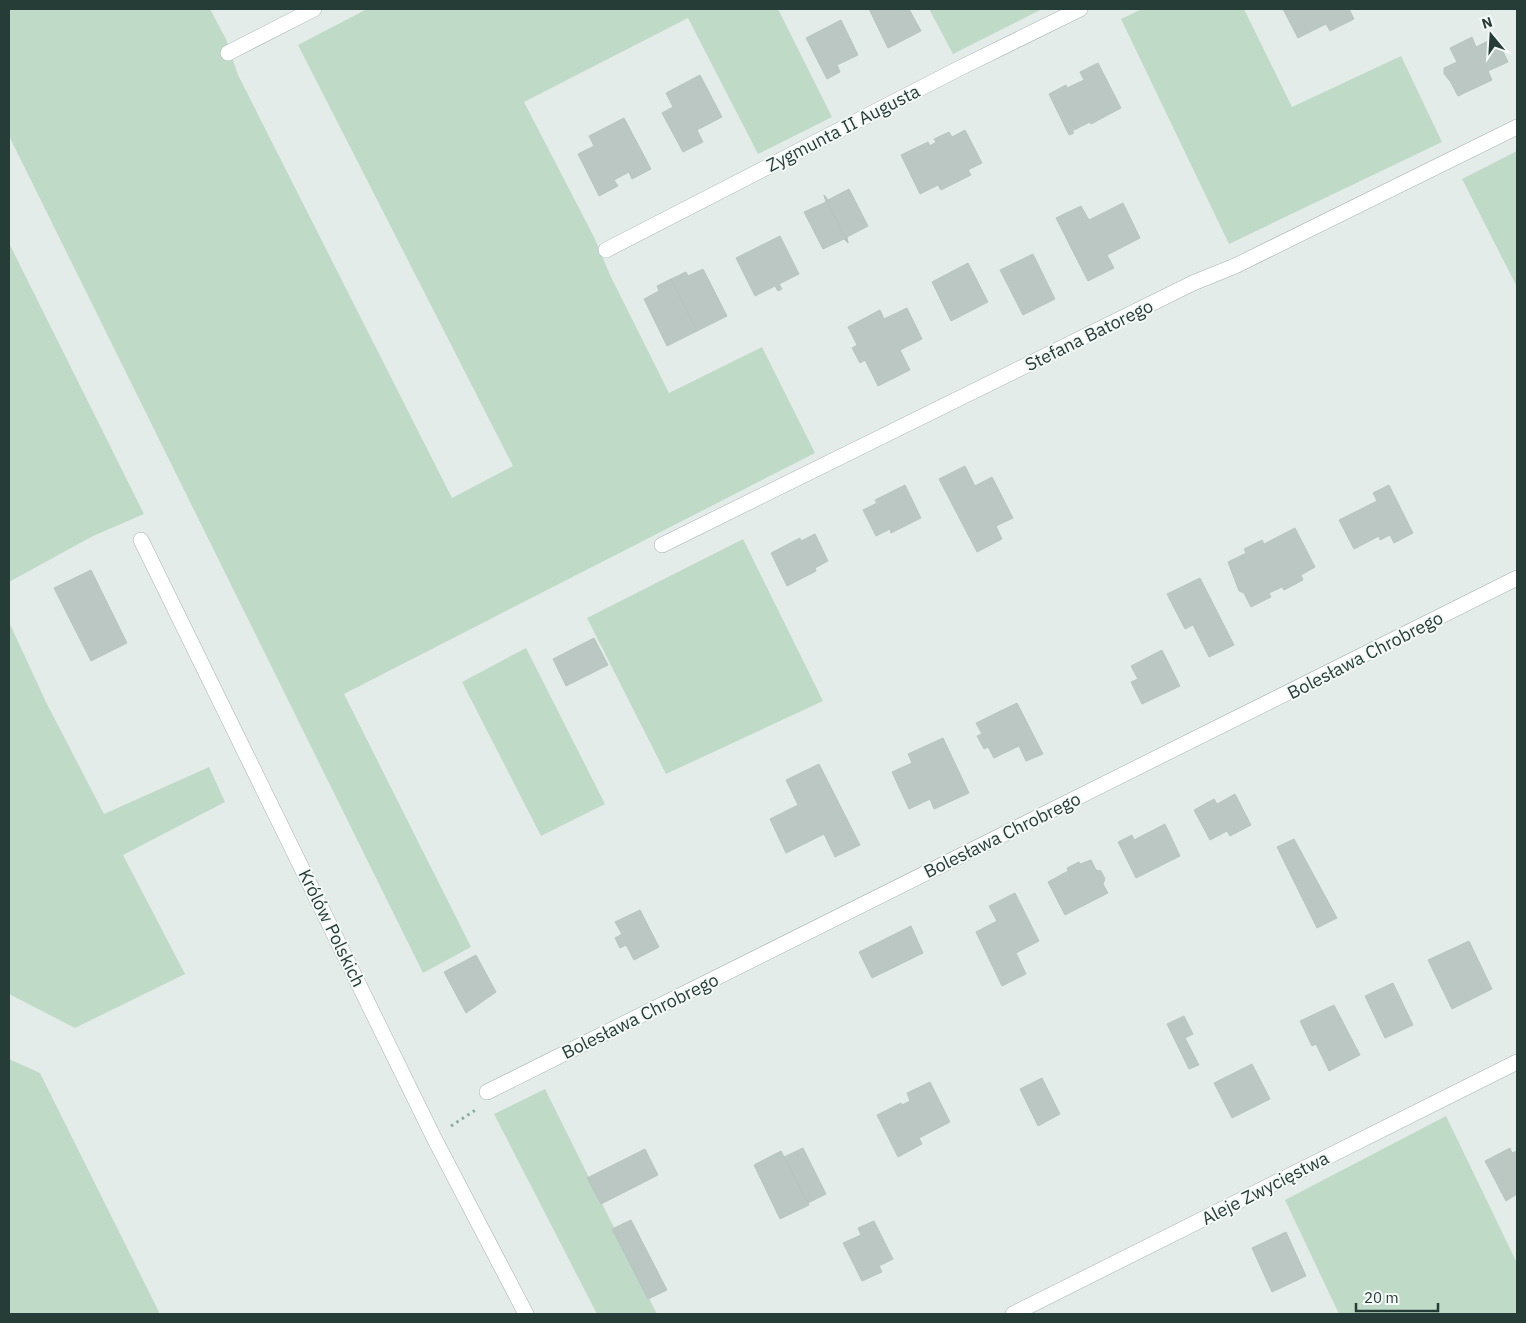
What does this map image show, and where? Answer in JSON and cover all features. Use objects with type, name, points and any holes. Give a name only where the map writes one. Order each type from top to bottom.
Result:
[{"type":"street","points":[[228,52],[314,9]]},
{"type":"street","name":"Zygmunta II Augusta","points":[[606,250],[958,69],[1080,9]]},
{"type":"street","name":"Stefana Batorego","points":[[662,545],[1193,283],[1236,266],[1517,128]]},
{"type":"street","name":"Królów Polskich","points":[[141,540],[434,1138],[526,1314]]},
{"type":"street","name":"Bolesława Chrobrego","points":[[487,1092],[1517,578]]},
{"type":"street","name":"Aleje Zwycięstwa","points":[[1013,1314],[1517,1062]]},
{"type":"path","points":[[434,1138],[490,1100],[487,1092]]},
{"type":"green space","points":[[9,9],[210,9],[226,39],[238,75],[452,498],[513,466],[298,45],[367,9],[778,9],[832,117],[758,154],[688,18],[524,102],[594,237],[610,275],[669,393],[762,347],[815,453],[344,694],[471,947],[423,973],[9,136]]},
{"type":"green space","points":[[929,9],[1042,9],[953,54]]},
{"type":"green space","points":[[1142,9],[1244,9],[1292,107],[1401,56],[1442,142],[1229,244],[1121,19]]},
{"type":"green space","points":[[1517,151],[1517,287],[1462,179]]},
{"type":"green space","points":[[9,243],[144,514],[93,536],[9,582]]},
{"type":"green space","points":[[743,539],[823,701],[666,774],[587,618]]},
{"type":"green space","points":[[9,622],[46,702],[104,814],[209,767],[225,802],[123,855],[185,974],[75,1028],[9,994]]},
{"type":"green space","points":[[526,648],[605,804],[541,836],[462,682]]},
{"type":"green space","points":[[9,1059],[40,1073],[160,1314],[9,1314]]},
{"type":"green space","points":[[545,1089],[657,1314],[597,1314],[494,1114]]},
{"type":"green space","points":[[1446,1116],[1517,1263],[1517,1314],[1339,1314],[1285,1200]]},
{"type":"building","points":[[869,9],[909,9],[921,31],[888,48]]},
{"type":"building","points":[[1283,9],[1349,9],[1354,19],[1330,31],[1326,24],[1298,38]]},
{"type":"building","points":[[841,20],[858,55],[837,65],[840,72],[827,79],[806,38]]},
{"type":"building","points":[[1472,37],[1476,47],[1496,37],[1508,62],[1488,71],[1492,80],[1458,96],[1444,74],[1444,68],[1457,62],[1450,48]]},
{"type":"building","points":[[1098,63],[1121,108],[1091,124],[1090,122],[1072,131],[1074,133],[1069,135],[1049,94],[1066,85],[1067,88],[1084,80],[1080,72]]},
{"type":"building","points":[[700,75],[722,117],[697,130],[703,142],[683,152],[662,113],[673,107],[666,93]]},
{"type":"building","points":[[624,118],[651,169],[632,179],[629,172],[614,180],[618,186],[599,196],[578,154],[594,146],[589,136]]},
{"type":"building","points":[[965,130],[982,163],[968,170],[971,175],[941,190],[938,185],[920,194],[901,155],[928,142],[930,146],[936,142],[934,139],[949,132],[952,137]]},
{"type":"building","points":[[849,189],[868,226],[847,237],[848,243],[824,195],[828,200]]},
{"type":"building","points":[[824,195],[848,243],[844,239],[823,249],[804,212],[826,202]]},
{"type":"building","points":[[1123,203],[1140,238],[1107,255],[1114,268],[1088,281],[1056,218],[1081,206],[1089,220]]},
{"type":"building","points":[[780,236],[799,274],[779,284],[782,289],[778,291],[775,286],[755,296],[736,258]]},
{"type":"building","points":[[1033,254],[1055,299],[1023,315],[1000,270]]},
{"type":"building","points":[[968,263],[988,302],[951,321],[932,282]]},
{"type":"building","points":[[703,269],[727,316],[697,331],[671,279],[686,272],[688,276]]},
{"type":"building","points":[[671,279],[697,331],[667,346],[644,299],[659,291],[657,286]]},
{"type":"building","points":[[907,308],[922,339],[900,350],[910,370],[878,386],[865,360],[860,363],[852,348],[857,345],[848,327],[880,310],[884,319]]},
{"type":"building","points":[[965,466],[975,486],[992,477],[1013,518],[996,526],[1002,539],[977,552],[939,479]]},
{"type":"building","points":[[905,485],[921,518],[891,533],[890,529],[876,536],[863,510],[877,503],[875,500]]},
{"type":"building","points":[[1389,485],[1413,533],[1394,543],[1390,535],[1380,540],[1379,536],[1354,549],[1339,520],[1377,501],[1373,493]]},
{"type":"building","points":[[1295,528],[1315,567],[1301,575],[1303,580],[1284,590],[1282,587],[1269,593],[1271,597],[1251,607],[1244,593],[1239,591],[1228,562],[1246,553],[1244,549],[1262,540],[1264,544]]},
{"type":"building","points":[[815,534],[828,561],[815,568],[816,571],[787,586],[771,553],[800,538],[801,541]]},
{"type":"building","points":[[91,570],[127,643],[91,661],[54,588]]},
{"type":"building","points":[[1200,578],[1234,645],[1209,657],[1193,625],[1185,629],[1167,594]]},
{"type":"building","points":[[594,638],[608,665],[566,686],[553,659]]},
{"type":"building","points":[[1162,650],[1180,686],[1142,704],[1131,682],[1138,679],[1131,666]]},
{"type":"building","points":[[1017,703],[1043,754],[1026,761],[1019,746],[994,758],[988,747],[984,749],[977,736],[982,734],[976,723]]},
{"type":"building","points":[[943,738],[969,793],[934,809],[930,799],[909,809],[892,772],[912,763],[908,754]]},
{"type":"building","points":[[819,764],[860,845],[835,857],[824,834],[786,853],[770,819],[798,805],[786,780]]},
{"type":"building","points":[[1235,794],[1251,825],[1230,836],[1227,831],[1210,840],[1194,810],[1214,799],[1217,804]]},
{"type":"building","points":[[1165,824],[1180,856],[1136,878],[1118,842],[1132,835],[1134,840]]},
{"type":"building","points":[[1294,839],[1337,918],[1317,928],[1277,847]]},
{"type":"building","points":[[1091,860],[1096,870],[1101,871],[1105,879],[1103,884],[1108,893],[1065,915],[1048,882],[1068,871],[1067,868],[1079,862],[1080,864]]},
{"type":"building","points":[[1015,893],[1039,941],[1016,953],[1026,974],[1002,986],[976,932],[997,921],[989,906]]},
{"type":"building","points":[[640,910],[659,947],[634,960],[626,945],[620,948],[615,938],[622,934],[615,922]]},
{"type":"building","points":[[911,926],[923,953],[872,978],[859,952]]},
{"type":"building","points":[[1469,941],[1492,989],[1452,1009],[1428,960]]},
{"type":"building","points":[[476,955],[496,992],[466,1013],[444,972]]},
{"type":"building","points":[[1393,983],[1413,1025],[1385,1038],[1365,996]]},
{"type":"building","points":[[1334,1005],[1360,1055],[1329,1071],[1316,1044],[1312,1046],[1300,1021]]},
{"type":"building","points":[[1184,1016],[1193,1034],[1185,1038],[1199,1065],[1189,1069],[1167,1024]]},
{"type":"building","points":[[1252,1064],[1270,1099],[1232,1118],[1214,1083]]},
{"type":"building","points":[[1042,1078],[1060,1114],[1038,1126],[1020,1089]]},
{"type":"building","points":[[930,1082],[950,1122],[919,1138],[922,1144],[898,1157],[877,1115],[901,1103],[902,1105],[910,1101],[907,1093]]},
{"type":"building","points":[[803,1148],[826,1194],[808,1203],[784,1157]]},
{"type":"building","points":[[1510,1148],[1512,1153],[1517,1151],[1517,1194],[1506,1201],[1485,1161]]},
{"type":"building","points":[[645,1149],[658,1175],[601,1204],[587,1178]]},
{"type":"building","points":[[781,1151],[809,1205],[780,1219],[754,1165]]},
{"type":"building","points":[[631,1220],[667,1290],[648,1299],[612,1229]]},
{"type":"building","points":[[874,1221],[893,1259],[879,1266],[882,1272],[862,1281],[843,1243],[861,1235],[858,1228]]},
{"type":"building","points":[[1286,1232],[1306,1276],[1272,1292],[1252,1248]]}]
